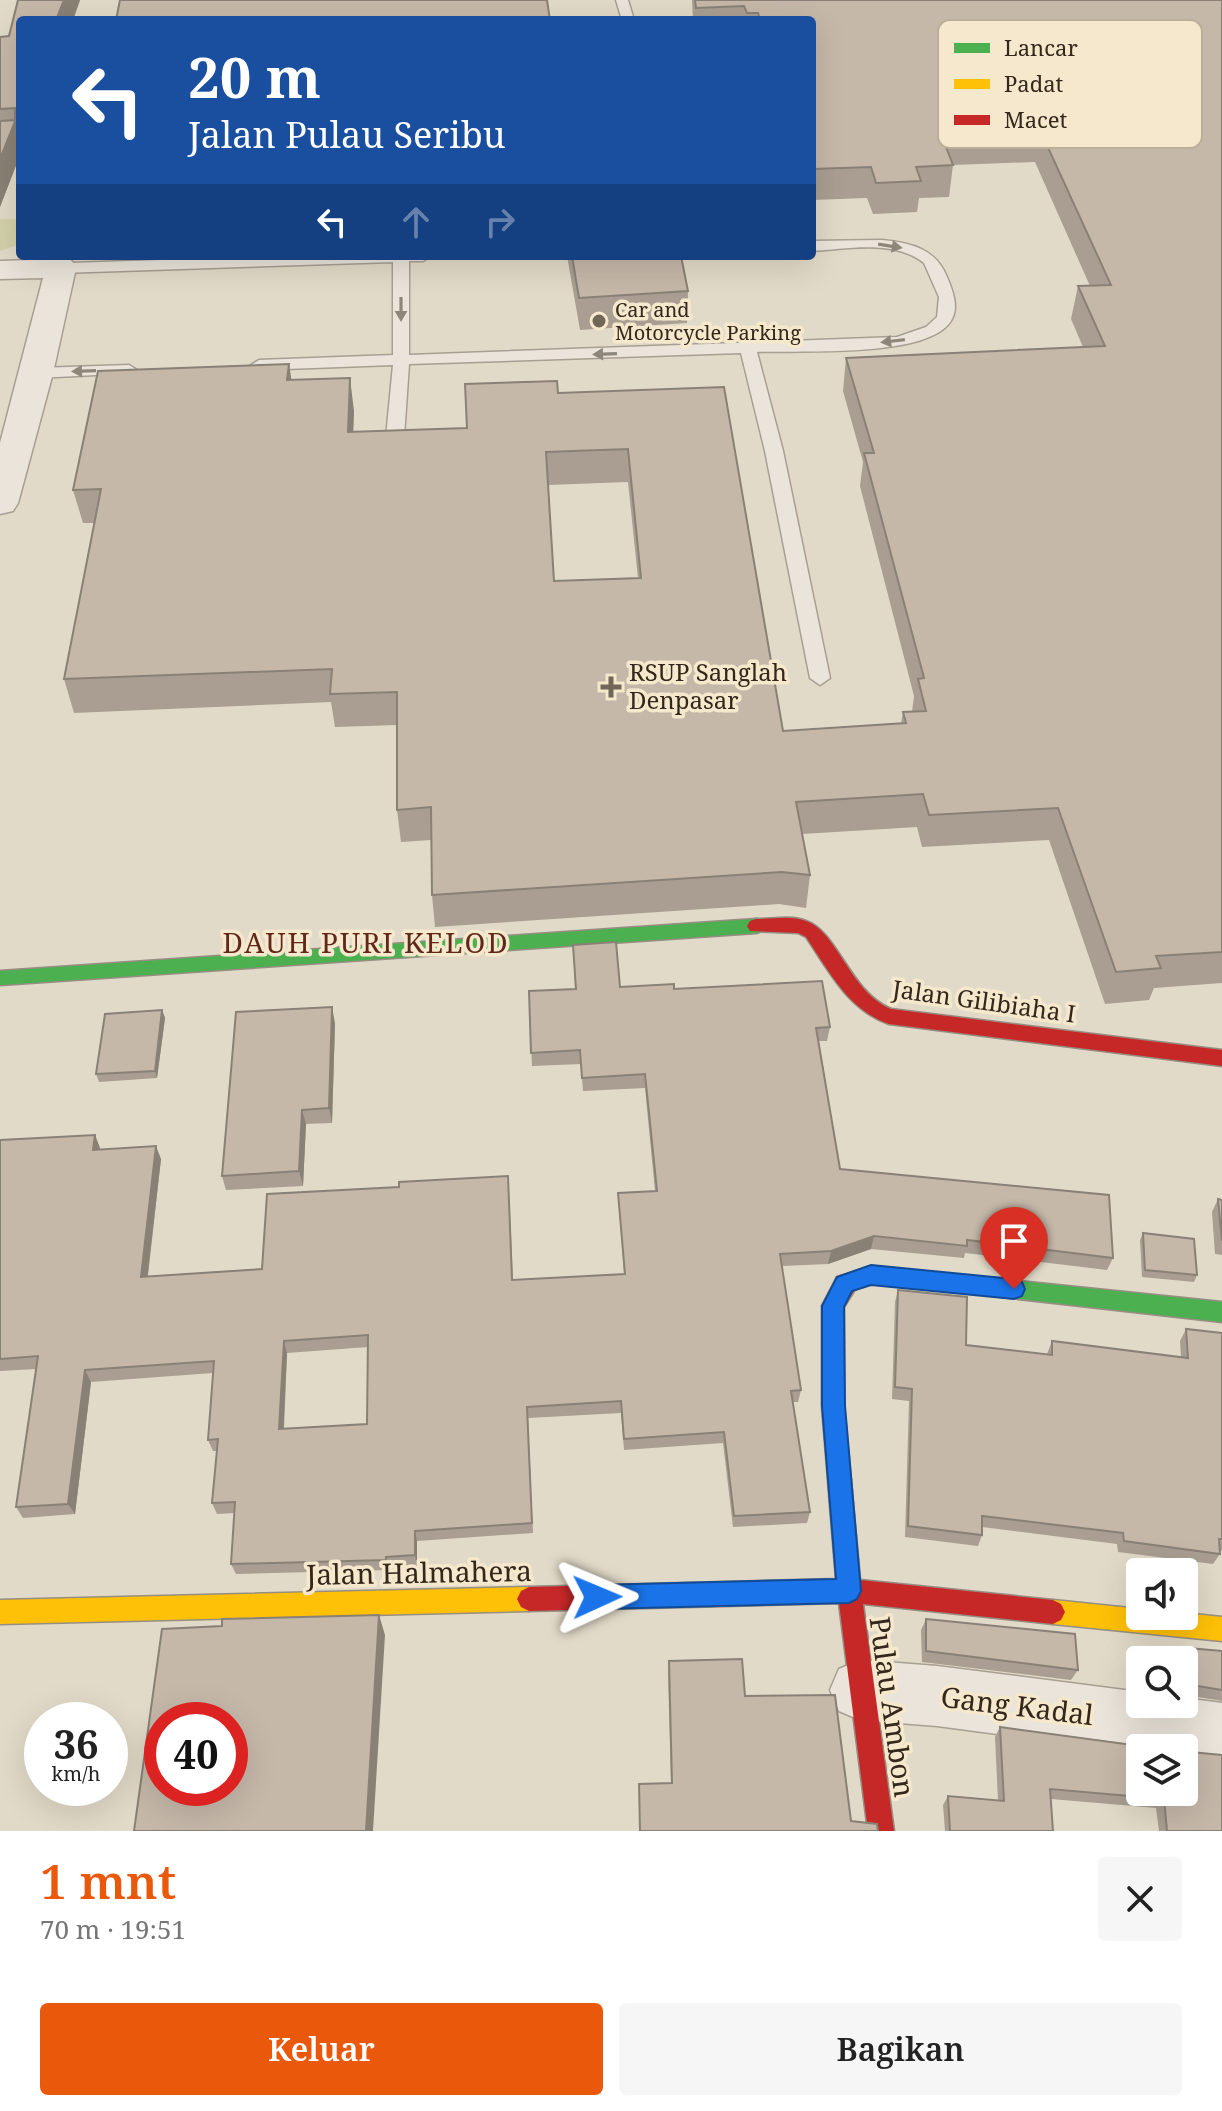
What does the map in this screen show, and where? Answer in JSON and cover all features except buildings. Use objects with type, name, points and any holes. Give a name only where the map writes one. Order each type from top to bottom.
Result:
[{"type":"street","points":[[0,270],[63,262],[37,373],[0,503]]},
{"type":"street","name":"Jalan Gilibiaha I","points":[[0,978],[779,924],[801,926],[812,932],[856,999],[869,1009],[889,1016],[1222,1058]]},
{"type":"street","name":"Pulau Ambon","points":[[881,1831],[860,1690],[833,1406],[833,1306],[844,1284],[871,1275],[896,1276],[1222,1312]]},
{"type":"street","name":"Jalan Halmahera","points":[[0,1612],[849,1591],[1222,1629]]},
{"type":"street","name":"Gang Kadal","points":[[860,1690],[937,1696],[1222,1733]]},
{"type":"lane","points":[[247,366],[898,342],[931,332],[946,319],[949,301],[934,262],[922,254],[876,244],[816,246]]},
{"type":"lane","points":[[63,262],[198,260]]},
{"type":"lane","points":[[395,437],[401,361],[401,260]]},
{"type":"lane","points":[[748,349],[774,451],[820,678]]},
{"type":"lane","points":[[37,373],[154,369]]},
{"type":"shaded area","points":[[0,219],[16,219],[16,245],[0,251]]},
{"type":"traffic: fast","points":[[0,978],[756,926]]},
{"type":"traffic: fast","points":[[848,1283],[871,1275],[896,1276],[1222,1312]]},
{"type":"traffic: slow","points":[[0,1612],[529,1599]]},
{"type":"traffic: slow","points":[[1053,1612],[1222,1629]]},
{"type":"traffic: jam","points":[[756,926],[801,926],[812,932],[853,992],[875,1010],[889,1016],[1222,1058]]},
{"type":"traffic: jam","points":[[848,1283],[844,1284],[833,1306],[833,1406],[849,1591],[881,1831]]},
{"type":"traffic: jam","points":[[529,1599],[849,1591],[1053,1612]]},
{"type":"place","name":"Car and Motorcycle Parking","points":[[599,321]]},
{"type":"place","name":"RSUP Sanglah Denpasar","points":[[611,687]]},
{"type":"district","name":"DAUH PURI KELOD","points":[[366,943]]},
{"type":"route","points":[[597,1597],[849,1591],[833,1406],[833,1306],[844,1284],[871,1275],[1014,1289]]}]
